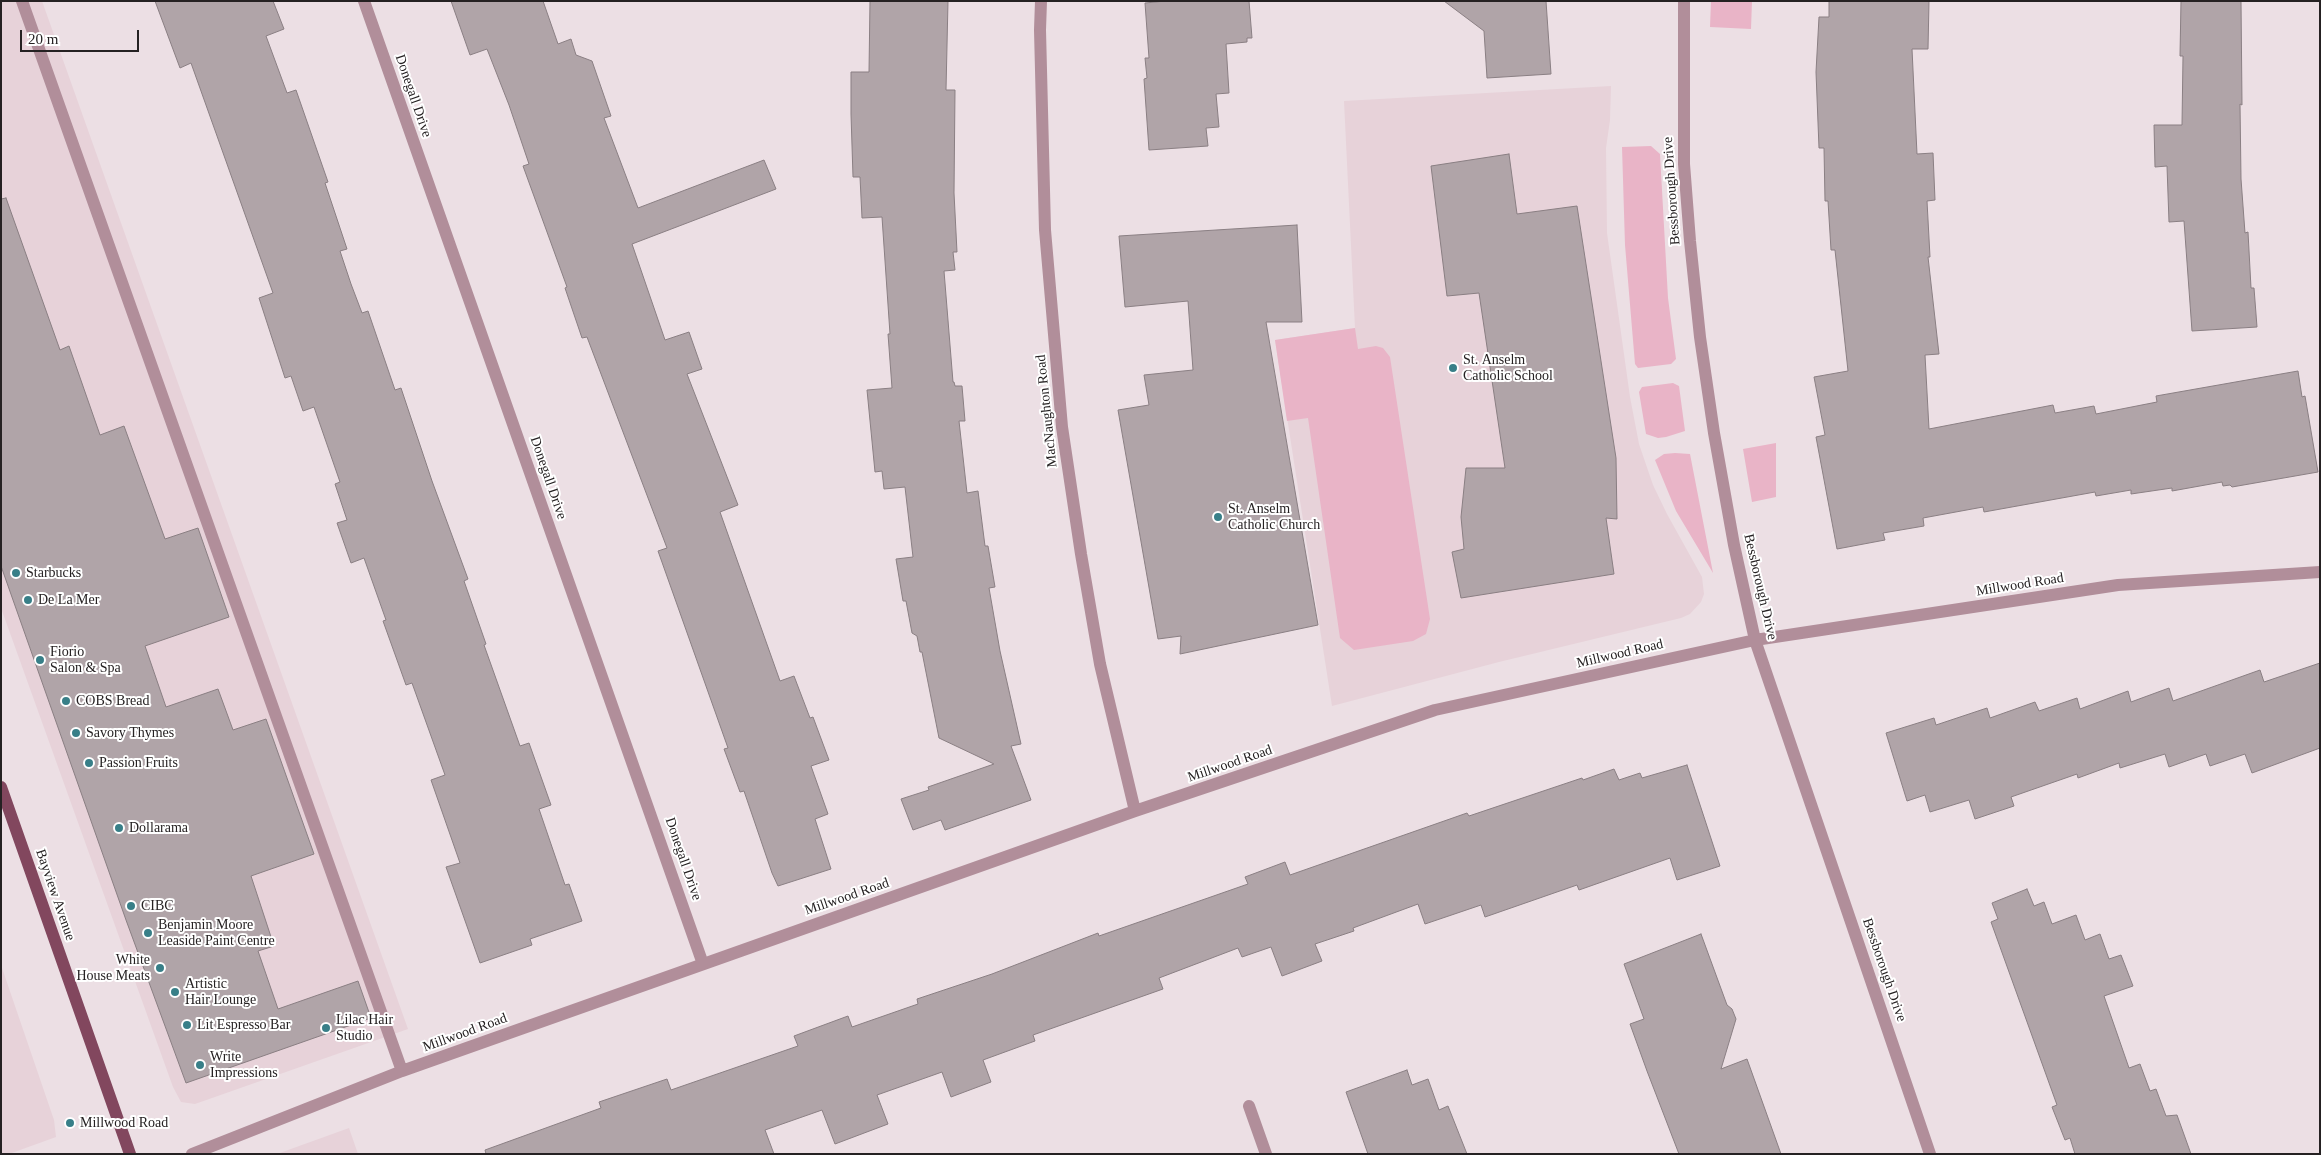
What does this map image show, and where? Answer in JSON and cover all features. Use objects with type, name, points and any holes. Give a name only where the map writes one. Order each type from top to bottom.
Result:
[{"type":"main road","name":"Bayview Avenue","points":[[1,787],[130,1154]]},
{"type":"street","points":[[22,1],[402,1072]]},
{"type":"street","name":"Donegall Drive","points":[[364,1],[703,964]]},
{"type":"street","name":"MacNaughton Road","points":[[1041,1],[1040,30],[1045,230],[1062,427],[1098,655],[1135,812]]},
{"type":"street","name":"Bessborough Drive","points":[[1684,1],[1684,164],[1700,337],[1714,433],[1734,545],[1755,640],[1930,1154]]},
{"type":"street","name":"Millwood Road","points":[[192,1154],[402,1072],[703,964],[1135,812],[1435,710],[1755,640],[2118,585],[2320,572]]},
{"type":"street","points":[[1249,1106],[1266,1154]]},
{"type":"shaded area","points":[[1,1],[42,1],[408,1029],[195,1104],[181,1102],[173,1087],[1,608]]},
{"type":"shaded area","points":[[1711,1],[1752,1],[1751,29],[1710,27]]},
{"type":"shaded area","name":"St. Anselm Catholic School","points":[[1611,86],[1610,120],[1606,148],[1607,233],[1630,397],[1639,444],[1653,485],[1702,577],[1704,594],[1701,602],[1690,614],[1681,618],[1499,662],[1332,706],[1275,340],[1355,328],[1344,101]]},
{"type":"shaded area","points":[[1651,146],[1660,154],[1668,298],[1676,359],[1671,364],[1638,368],[1635,364],[1625,245],[1622,147]]},
{"type":"shaded area","points":[[1355,328],[1358,349],[1376,346],[1383,348],[1390,357],[1430,619],[1426,634],[1413,641],[1354,650],[1340,638],[1308,418],[1287,421],[1275,340]]},
{"type":"shaded area","points":[[1673,383],[1679,386],[1685,431],[1658,438],[1646,434],[1639,392],[1642,387]]},
{"type":"shaded area","points":[[1776,443],[1776,497],[1752,502],[1743,449]]},
{"type":"shaded area","points":[[1664,454],[1690,454],[1713,573],[1676,511],[1655,460]]},
{"type":"shaded area","points":[[1,965],[54,1120],[56,1137],[9,1154],[1,1154]]},
{"type":"shaded area","points":[[349,1128],[358,1154],[277,1154]]},
{"type":"building","points":[[155,1],[273,1],[284,29],[266,36],[287,93],[296,90],[328,182],[325,183],[347,249],[340,251],[351,284],[362,313],[368,311],[395,390],[401,388],[432,481],[468,579],[464,581],[486,644],[484,645],[520,746],[529,743],[551,805],[539,809],[565,885],[569,884],[582,921],[530,939],[532,945],[480,963],[446,867],[460,863],[431,780],[445,775],[412,683],[406,685],[383,621],[386,620],[364,558],[351,563],[337,523],[347,520],[335,484],[340,482],[314,407],[303,411],[291,376],[285,378],[259,298],[273,293],[191,63],[180,68]]},
{"type":"building","points":[[451,1],[543,1],[558,44],[571,39],[576,55],[592,61],[611,116],[604,118],[638,208],[764,160],[776,189],[632,244],[665,340],[689,332],[702,369],[687,374],[738,505],[720,512],[780,681],[794,676],[810,718],[813,717],[829,760],[811,766],[828,814],[815,819],[831,869],[778,886],[772,873],[744,791],[740,792],[724,749],[728,748],[658,551],[667,548],[587,337],[582,338],[565,288],[567,287],[523,166],[529,164],[509,105],[487,49],[470,55]]},
{"type":"building","points":[[870,1],[948,1],[946,90],[955,90],[954,193],[957,252],[953,252],[955,270],[944,271],[953,382],[955,386],[962,386],[965,421],[959,421],[967,493],[978,491],[985,546],[988,546],[995,587],[989,588],[1000,651],[1021,744],[1011,746],[1031,800],[945,830],[941,820],[913,830],[901,799],[929,790],[928,787],[994,764],[939,738],[922,652],[920,652],[917,636],[912,633],[906,601],[903,601],[896,559],[913,557],[905,487],[884,489],[882,471],[875,472],[867,390],[892,388],[888,334],[890,334],[882,217],[862,218],[860,177],[853,177],[851,114],[851,72],[869,72]]},
{"type":"building","points":[[1166,1],[1249,1],[1252,38],[1247,38],[1247,42],[1226,44],[1229,93],[1216,94],[1219,127],[1206,128],[1208,146],[1149,150],[1144,79],[1147,78],[1145,58],[1149,58],[1145,3]]},
{"type":"building","points":[[1444,1],[1546,1],[1551,74],[1487,78],[1484,31]]},
{"type":"building","points":[[1829,1],[1929,1],[1928,49],[1912,49],[1917,154],[1933,153],[1935,200],[1927,201],[1930,257],[1928,257],[1939,354],[1925,355],[1929,429],[2053,405],[2055,413],[2094,406],[2096,414],[2157,402],[2156,396],[2298,371],[2302,397],[2305,396],[2318,472],[2232,487],[2230,485],[2223,486],[2222,482],[2172,491],[2172,488],[2131,494],[2131,490],[2096,496],[2095,492],[1984,512],[1983,507],[1923,518],[1924,526],[1883,533],[1885,540],[1837,549],[1816,437],[1825,435],[1814,377],[1848,371],[1835,250],[1831,250],[1828,201],[1825,201],[1824,148],[1819,148],[1816,72],[1819,17],[1829,17]]},
{"type":"building","points":[[2181,1],[2241,1],[2241,179],[2245,233],[2248,232],[2251,288],[2254,288],[2257,327],[2192,331],[2184,221],[2169,222],[2167,166],[2155,167],[2154,125],[2182,125],[2183,56],[2180,56]]},
{"type":"building","points":[[1509,154],[1517,214],[1577,206],[1616,458],[1617,519],[1606,518],[1614,574],[1461,598],[1452,552],[1464,549],[1461,517],[1466,468],[1505,468],[1479,293],[1447,296],[1431,166]]},
{"type":"building","points":[[6,198],[60,350],[69,346],[100,435],[124,426],[165,539],[198,528],[229,617],[145,646],[166,707],[218,689],[233,730],[266,719],[314,854],[251,876],[274,946],[258,951],[278,1009],[358,981],[371,1018],[186,1083],[126,920],[1,566],[1,199]]},
{"type":"building","name":"St. Anselm Catholic Church","points":[[1297,225],[1302,322],[1266,322],[1318,625],[1180,654],[1181,636],[1158,639],[1118,410],[1149,405],[1144,375],[1193,370],[1188,301],[1125,307],[1119,236]]},
{"type":"building","points":[[2320,663],[2320,748],[2252,773],[2245,754],[2210,766],[2206,754],[2169,767],[2165,754],[2120,768],[2119,763],[2078,778],[2077,774],[2011,797],[2014,806],[1975,819],[1969,800],[1930,812],[1925,795],[1907,801],[1886,733],[1934,718],[1936,725],[1987,708],[1990,718],[2035,702],[2039,711],[2077,698],[2080,709],[2128,691],[2131,702],[2169,688],[2173,701],[2260,670],[2264,682]]},
{"type":"building","points":[[1687,765],[1720,866],[1677,880],[1670,858],[1579,890],[1577,885],[1485,917],[1481,905],[1425,924],[1418,904],[1353,928],[1354,931],[1315,944],[1322,961],[1282,976],[1271,947],[1242,957],[1238,948],[1159,978],[1163,989],[1033,1035],[1035,1041],[983,1060],[991,1082],[951,1097],[942,1072],[877,1095],[888,1124],[835,1144],[822,1110],[765,1130],[774,1154],[486,1154],[485,1150],[601,1108],[599,1102],[667,1079],[671,1090],[798,1046],[794,1036],[848,1016],[852,1027],[918,1004],[917,999],[992,974],[1098,933],[1099,936],[1248,884],[1245,877],[1285,862],[1290,875],[1467,813],[1469,816],[1614,769],[1619,780],[1640,773],[1642,778]]},
{"type":"building","points":[[2027,889],[2034,906],[2044,902],[2052,924],[2076,915],[2085,940],[2100,934],[2109,959],[2121,955],[2133,986],[2104,996],[2129,1068],[2140,1064],[2150,1091],[2156,1089],[2166,1116],[2177,1115],[2191,1154],[2075,1154],[2070,1138],[2065,1140],[2052,1107],[2057,1105],[1991,922],[1998,919],[1992,903]]},
{"type":"building","points":[[1701,934],[1727,1005],[1732,1009],[1736,1019],[1721,1069],[1747,1059],[1781,1154],[1679,1154],[1647,1071],[1630,1024],[1644,1019],[1624,964]]},
{"type":"building","points":[[1407,1070],[1412,1085],[1428,1079],[1439,1110],[1448,1106],[1467,1154],[1368,1154],[1346,1092]]},
{"type":"place","name":"St. Anselm Catholic School","points":[[1453,368]]},
{"type":"place","name":"St. Anselm Catholic Church","points":[[1218,517]]},
{"type":"place","name":"Starbucks","points":[[16,573]]},
{"type":"place","name":"De La Mer","points":[[28,600]]},
{"type":"place","name":"Fiorio Salon & Spa","points":[[40,660]]},
{"type":"place","name":"COBS Bread","points":[[66,701]]},
{"type":"place","name":"Savory Thymes","points":[[76,733]]},
{"type":"place","name":"Passion Fruits","points":[[89,763]]},
{"type":"place","name":"Dollarama","points":[[119,828]]},
{"type":"place","name":"CIBC","points":[[131,906]]},
{"type":"place","name":"Benjamin Moore Leaside Paint Centre","points":[[148,933]]},
{"type":"place","name":"White House Meats","points":[[160,968]]},
{"type":"place","name":"Artistic Hair Lounge","points":[[175,992]]},
{"type":"place","name":"Lit Espresso Bar","points":[[187,1025]]},
{"type":"place","name":"Lilac Hair Studio","points":[[326,1028]]},
{"type":"place","name":"Write Impressions","points":[[200,1065]]},
{"type":"place","name":"Millwood Road","points":[[70,1123]]}]
